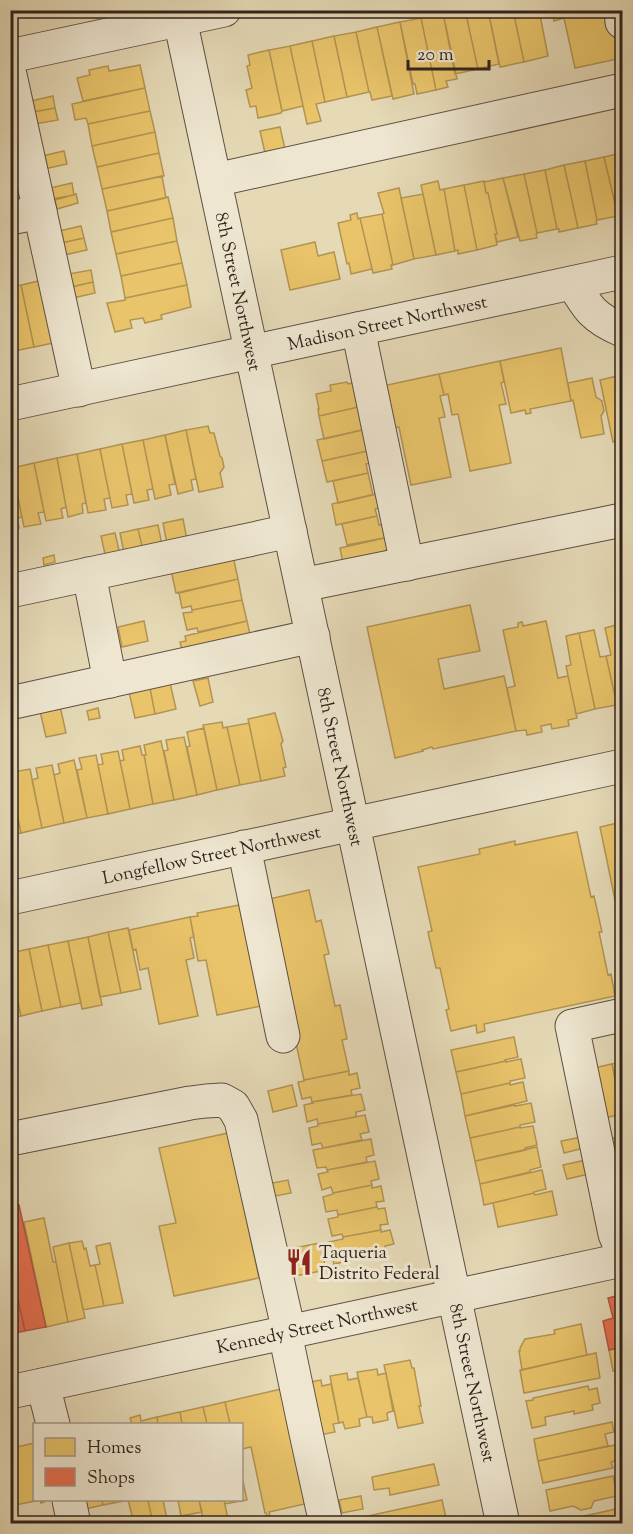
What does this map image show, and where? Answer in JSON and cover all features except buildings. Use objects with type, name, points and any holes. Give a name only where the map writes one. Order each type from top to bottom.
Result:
[{"type":"street","points":[[10,56],[179,15],[224,10]]},
{"type":"street","points":[[621,10],[622,22]]},
{"type":"street","name":"8th Street Northwest","points":[[179,15],[503,1524]]},
{"type":"street","points":[[10,75],[25,215],[79,390]]},
{"type":"street","points":[[215,180],[622,90]]},
{"type":"street","name":"Madison Street Northwest","points":[[10,404],[622,272]]},
{"type":"street","points":[[573,283],[587,307],[605,323],[622,330]]},
{"type":"street","points":[[358,328],[407,564]]},
{"type":"street","points":[[302,585],[622,520]]},
{"type":"street","points":[[10,591],[290,531]]},
{"type":"street","points":[[89,574],[110,681]]},
{"type":"street","points":[[10,703],[313,636]]},
{"type":"street","name":"Longfellow Street Northwest","points":[[10,898],[622,766]]},
{"type":"street","points":[[244,847],[283,1036]]},
{"type":"street","points":[[622,1015],[572,1026],[615,1234],[622,1251]]},
{"type":"street","points":[[10,1139],[190,1103],[222,1101],[233,1106],[241,1120],[326,1524]]},
{"type":"street","name":"Kennedy Street Northwest","points":[[10,1392],[622,1260]]},
{"type":"street","points":[[43,1385],[52,1423]]},
{"type":"street","points":[[69,1501],[74,1524]]},
{"type":"place","name":"Taqueria Distrito Federal","points":[[299,1262]]}]
